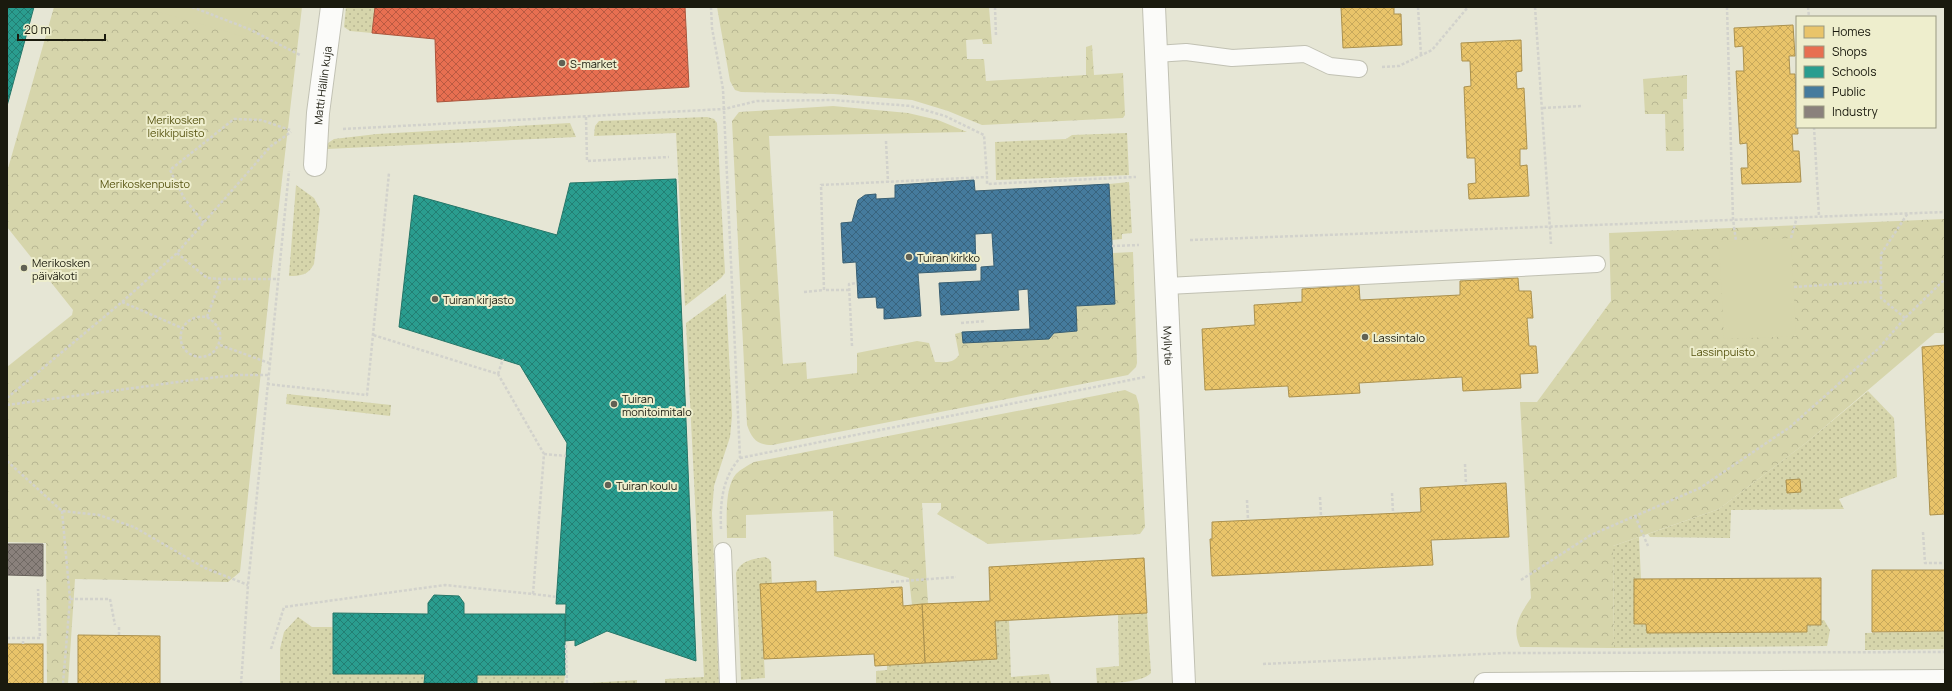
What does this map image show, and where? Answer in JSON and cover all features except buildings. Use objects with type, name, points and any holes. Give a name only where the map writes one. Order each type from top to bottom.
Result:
[{"type":"street","name":"Matti Hällin kuja","points":[[315,165],[316,132],[332,7]]},
{"type":"street","name":"Myllytie","points":[[1154,7],[1184,684]]},
{"type":"street","points":[[1485,684],[1945,681]]},
{"type":"lane","points":[[1156,54],[1186,52],[1232,58],[1305,54],[1330,66],[1359,69]]},
{"type":"lane","points":[[1167,286],[1597,264]]},
{"type":"lane","points":[[723,551],[728,684]]},
{"type":"path","points":[[192,7],[249,29],[302,56]]},
{"type":"path","points":[[711,7],[712,28],[724,89],[740,458]]},
{"type":"path","points":[[995,7],[996,36]]},
{"type":"path","points":[[1418,7],[1421,55]]},
{"type":"path","points":[[1359,69],[1399,66],[1432,50],[1468,7]]},
{"type":"path","points":[[1536,7],[1551,226],[1552,267]]},
{"type":"path","points":[[1727,7],[1733,219],[1736,241]]},
{"type":"path","points":[[316,132],[724,109],[758,101],[833,100],[911,106],[945,116],[984,135],[987,184],[1137,177]]},
{"type":"path","points":[[1542,108],[1583,106]]},
{"type":"path","points":[[586,117],[587,161],[669,157]]},
{"type":"path","points":[[204,223],[184,198],[170,170],[234,118],[261,120],[293,130]]},
{"type":"path","points":[[1814,128],[1819,216]]},
{"type":"path","points":[[292,138],[293,130]]},
{"type":"path","points":[[7,398],[122,302],[177,253],[270,146],[293,130]]},
{"type":"path","points":[[886,142],[888,182]]},
{"type":"path","points":[[241,684],[248,585],[289,170]]},
{"type":"path","points":[[268,384],[367,395],[389,173]]},
{"type":"path","points":[[824,290],[821,185],[987,177]]},
{"type":"path","points":[[1112,246],[1165,244],[1190,240],[1908,212],[1945,212]]},
{"type":"path","points":[[1905,318],[1881,298],[1880,281],[1881,254],[1908,212]]},
{"type":"path","points":[[1791,238],[1797,217]]},
{"type":"path","points":[[177,253],[207,278],[278,279]]},
{"type":"path","points":[[207,317],[221,279]]},
{"type":"path","points":[[1521,580],[1591,535],[1700,488],[1790,428],[1879,348],[1905,318],[1945,279]]},
{"type":"path","points":[[1794,287],[1880,281]]},
{"type":"path","points":[[852,346],[849,284],[857,283]]},
{"type":"path","points":[[804,292],[849,290]]},
{"type":"path","points":[[122,302],[182,328]]},
{"type":"path","points":[[200,316],[207,317],[215,322],[220,328],[220,345],[213,353],[203,357],[192,356],[184,349],[180,339],[182,328],[193,318],[200,316]]},
{"type":"path","points":[[961,323],[986,321]]},
{"type":"path","points":[[373,335],[498,374],[544,454],[533,594]]},
{"type":"path","points":[[220,345],[269,363]]},
{"type":"path","points":[[498,374],[503,359]]},
{"type":"path","points":[[7,404],[238,375],[268,375]]},
{"type":"path","points":[[723,551],[720,512],[724,486],[730,468],[740,458],[1148,376],[1171,376]]},
{"type":"path","points":[[544,454],[566,456]]},
{"type":"path","points":[[7,461],[62,511],[99,515],[134,527],[206,568],[248,585]]},
{"type":"path","points":[[1465,464],[1466,485]]},
{"type":"path","points":[[1392,493],[1393,513]]},
{"type":"path","points":[[1320,497],[1321,516]]},
{"type":"path","points":[[1247,500],[1248,520]]},
{"type":"path","points":[[62,511],[70,599],[63,684]]},
{"type":"path","points":[[1635,516],[1648,546]]},
{"type":"path","points":[[1923,532],[1925,563],[1945,563]]},
{"type":"path","points":[[891,582],[956,577]]},
{"type":"path","points":[[271,649],[284,607],[445,585],[557,597]]},
{"type":"path","points":[[7,638],[40,638],[38,590]]},
{"type":"path","points":[[70,599],[110,599],[115,625]]},
{"type":"path","points":[[119,635],[120,625]]},
{"type":"path","points":[[23,638],[23,644]]},
{"type":"path","points":[[566,645],[566,684]]},
{"type":"path","points":[[1263,664],[1505,653],[1945,652]]},
{"type":"green space","name":"Merikoskenpuisto","points":[[54,7],[302,7],[272,266],[240,572],[228,582],[75,579],[68,684],[47,684],[46,543],[7,542],[7,367],[72,315],[73,310],[7,227],[7,172]]},
{"type":"green space","points":[[142,7],[254,7],[245,37]]},
{"type":"green space","points":[[346,7],[375,7],[372,33],[350,31],[344,27]]},
{"type":"green space","points":[[717,7],[989,7],[992,44],[983,44],[982,39],[966,40],[967,59],[984,59],[986,81],[1086,75],[1086,47],[1092,45],[1094,75],[1123,73],[1125,115],[1123,118],[982,125],[948,111],[912,100],[834,94],[741,92],[735,90],[730,81]]},
{"type":"green space","points":[[1687,75],[1687,99],[1683,99],[1684,151],[1666,151],[1665,114],[1645,114],[1643,79]]},
{"type":"green space","points":[[833,106],[908,113],[938,120],[967,132],[769,136],[783,364],[806,362],[807,379],[857,373],[857,353],[917,341],[929,343],[935,362],[951,361],[959,355],[955,334],[962,332],[963,343],[1049,339],[1054,333],[1077,331],[1076,306],[1115,304],[1113,253],[1133,252],[1136,367],[1128,375],[772,445],[762,444],[756,440],[751,434],[747,425],[732,121],[739,112]]},
{"type":"green space","points":[[707,117],[714,119],[717,123],[725,273],[721,278],[685,306],[676,133],[594,136],[595,126],[599,121]]},
{"type":"green space","points":[[570,123],[576,137],[327,149],[328,143],[334,139],[377,134]]},
{"type":"green space","points":[[1127,133],[1129,175],[996,180],[995,142],[1066,139],[1072,135]]},
{"type":"green space","points":[[1129,182],[1132,233],[1122,234],[1122,239],[1112,240],[1109,184]]},
{"type":"green space","points":[[296,185],[314,198],[320,209],[314,264],[307,273],[297,276],[289,276]]},
{"type":"green space","name":"Lassinpuisto","points":[[1945,219],[1945,333],[1935,333],[1807,442],[1719,509],[1613,546],[1614,648],[1520,647],[1516,633],[1518,621],[1520,615],[1531,598],[1520,402],[1537,402],[1611,301],[1609,233]]},
{"type":"green space","points":[[1791,238],[1796,336],[1724,339],[1719,242]]},
{"type":"green space","points":[[726,294],[732,416],[730,437],[714,486],[712,513],[719,684],[665,684],[665,679],[704,677],[686,323]]},
{"type":"green space","points":[[1125,390],[1136,395],[1139,405],[1145,527],[1140,534],[988,544],[937,514],[941,509],[941,503],[922,503],[928,604],[912,605],[909,578],[834,556],[833,511],[746,515],[746,538],[727,538],[727,505],[732,480],[738,472],[754,462]]},
{"type":"green space","points":[[1868,391],[1894,418],[1897,477],[1839,499],[1844,509],[1731,510],[1730,538],[1650,537],[1648,534],[1719,509],[1807,442]]},
{"type":"green space","points":[[287,394],[391,405],[390,416],[286,404]]},
{"type":"green space","points":[[1639,537],[1641,579],[1634,580],[1634,624],[1646,624],[1647,633],[1806,632],[1807,625],[1821,625],[1821,620],[1824,620],[1830,630],[1827,646],[1614,648],[1613,546]]},
{"type":"green space","points":[[765,557],[771,562],[772,583],[760,584],[765,678],[741,680],[736,573],[744,563]]},
{"type":"green space","points":[[1147,613],[1151,673],[1141,679],[1133,681],[1097,684],[1096,668],[1119,666],[1118,615]]},
{"type":"green space","points":[[298,617],[312,627],[333,627],[333,674],[425,674],[425,683],[477,684],[280,684],[280,649],[284,632]]},
{"type":"green space","points":[[1009,620],[1011,677],[1049,674],[1051,684],[876,684],[876,671],[887,670],[887,665],[996,659],[995,621]]},
{"type":"green space","points":[[1945,631],[1945,649],[1865,650],[1865,633]]},
{"type":"green space","points":[[477,675],[565,675],[564,684],[477,684]]},
{"type":"green space","points":[[637,680],[637,684],[574,684]]},
{"type":"place","name":"S-market","points":[[562,63]]},
{"type":"place","name":"Tuiran kirkko","points":[[909,257]]},
{"type":"place","name":"Merikosken päiväkoti","points":[[24,268]]},
{"type":"place","name":"Tuiran kirjasto","points":[[435,299]]},
{"type":"place","name":"Lassintalo","points":[[1365,337]]},
{"type":"place","name":"Tuiran monitoimitalo","points":[[614,404]]},
{"type":"place","name":"Tuiran koulu","points":[[608,485]]},
{"type":"park label","name":"Merikosken leikkipuisto","points":[[176,125]]}]
